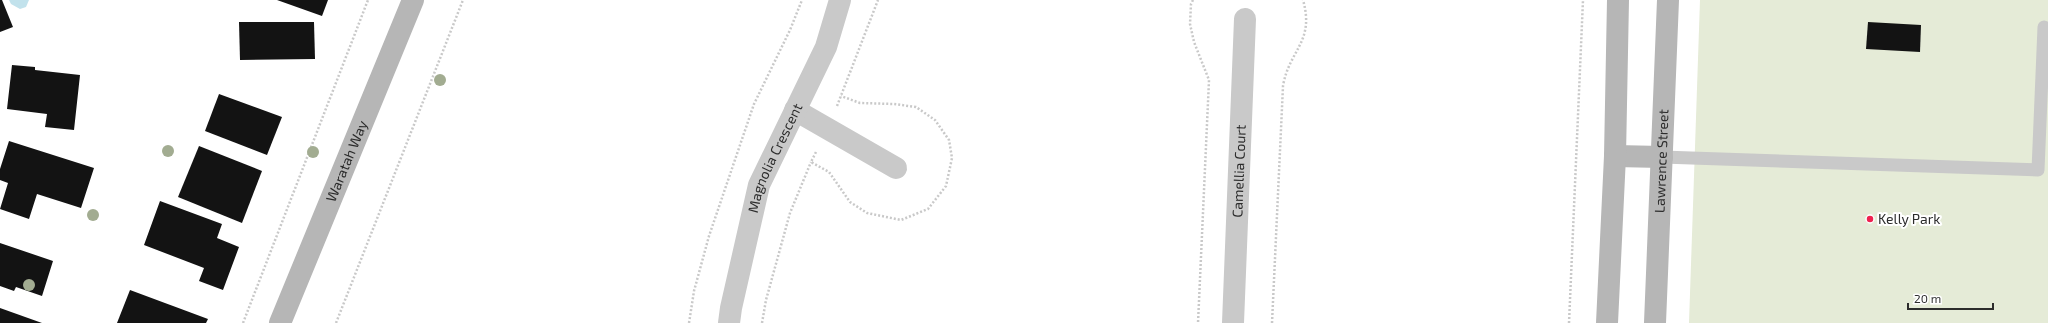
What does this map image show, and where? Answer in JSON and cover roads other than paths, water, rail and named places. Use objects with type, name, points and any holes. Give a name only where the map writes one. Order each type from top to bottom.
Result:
[{"type":"main road","name":"Waratah Way","points":[[280,323],[413,0]]},
{"type":"main road","points":[[1607,323],[1615,156],[1618,0]]},
{"type":"main road","name":"Lawrence Street","points":[[1655,323],[1668,0]]},
{"type":"main road","points":[[1615,156],[1662,157]]},
{"type":"street","name":"Magnolia Crescent","points":[[729,323],[731,308],[759,185],[826,47],[840,0]]},
{"type":"street","name":"Camellia Court","points":[[1233,323],[1245,18]]},
{"type":"street","points":[[795,110],[896,168]]},
{"type":"lane","points":[[1662,157],[2038,170],[2044,27]]},
{"type":"water","points":[[9,0],[29,0],[26,7],[20,9],[11,4]]},
{"type":"place","name":"Kelly Park","points":[[1870,219]]}]
